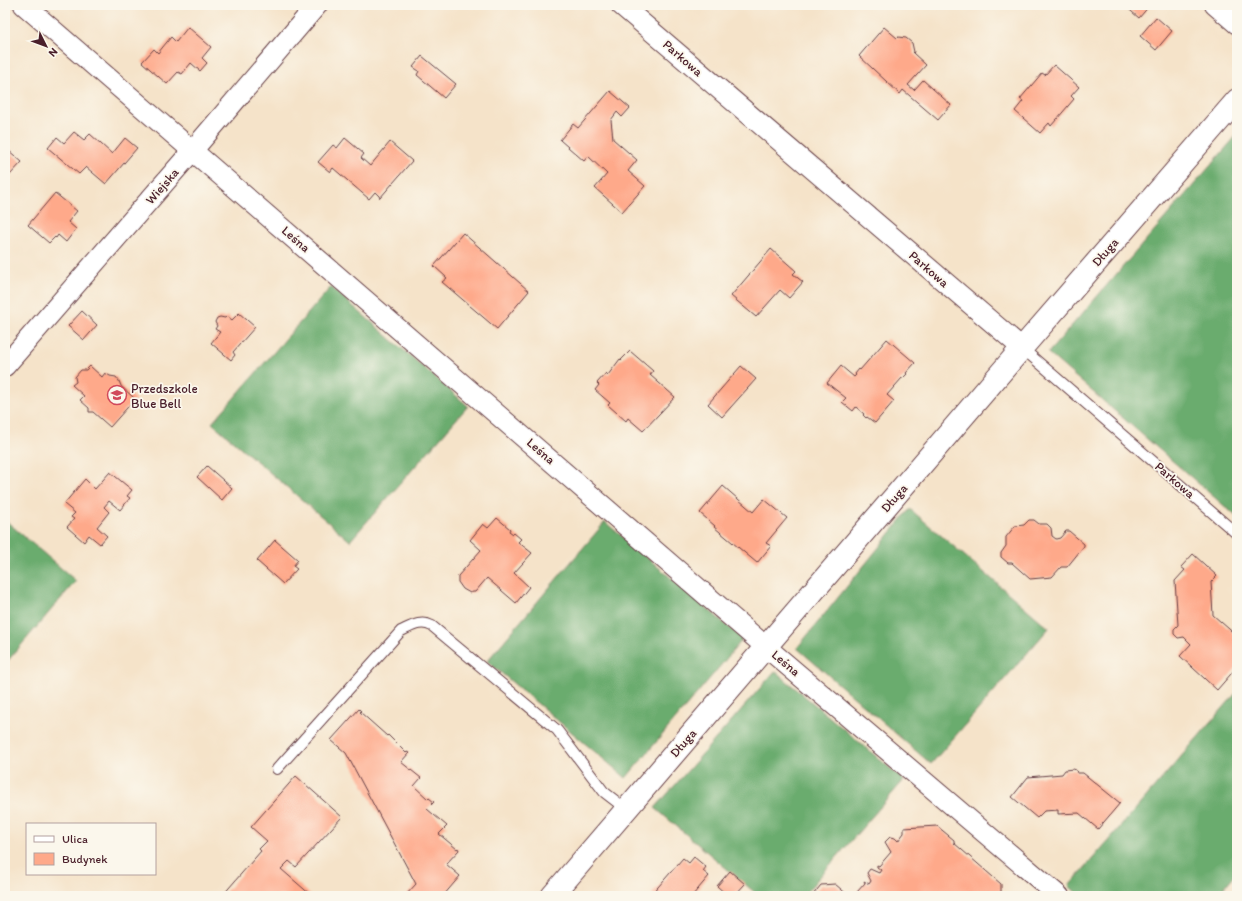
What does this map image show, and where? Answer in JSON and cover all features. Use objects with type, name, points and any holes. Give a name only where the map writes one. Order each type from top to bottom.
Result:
[{"type":"street","name":"Leśna","points":[[24,5],[766,646],[1059,896]]},
{"type":"street","name":"Wiejska","points":[[5,366],[317,5]]},
{"type":"street","name":"Parkowa","points":[[621,5],[1022,348]]},
{"type":"street","points":[[1215,5],[1237,24]]},
{"type":"street","name":"Długa","points":[[552,896],[1237,100]]},
{"type":"lane","name":"Parkowa","points":[[1022,348],[1237,534]]},
{"type":"lane","points":[[277,769],[401,631],[418,623],[426,623],[432,626],[557,730],[604,792],[626,809]]},
{"type":"green space","points":[[1237,135],[1237,517],[1048,353]]},
{"type":"green space","points":[[331,287],[468,406],[350,541],[212,423]]},
{"type":"green space","points":[[910,509],[1049,628],[931,764],[797,648]]},
{"type":"green space","points":[[5,520],[76,581],[5,664]]},
{"type":"green space","points":[[605,522],[743,639],[626,778],[487,661]]},
{"type":"green space","points":[[775,671],[904,780],[803,896],[759,896],[655,808]]},
{"type":"green space","points":[[1237,692],[1237,872],[1217,896],[1080,896],[1069,886]]},
{"type":"building","points":[[1124,5],[1150,5],[1139,18]]},
{"type":"building","points":[[1156,17],[1172,31],[1156,50],[1140,36]]},
{"type":"building","points":[[188,27],[211,47],[202,58],[207,63],[200,71],[191,63],[182,74],[178,72],[167,84],[142,62],[154,49],[158,53],[171,37],[176,42]]},
{"type":"building","points":[[884,27],[897,38],[906,38],[912,43],[913,53],[926,65],[908,85],[914,90],[923,80],[951,105],[938,120],[903,90],[900,94],[859,56]]},
{"type":"building","points":[[422,56],[456,84],[444,98],[417,75],[419,71],[413,67]]},
{"type":"building","points":[[1054,65],[1079,87],[1071,96],[1074,99],[1051,126],[1049,123],[1040,133],[1015,111],[1023,101],[1020,99],[1042,73],[1045,75]]},
{"type":"building","points":[[610,91],[630,108],[622,117],[617,112],[611,120],[613,139],[637,160],[628,171],[645,186],[622,212],[595,188],[607,174],[588,156],[584,161],[560,140],[573,124],[578,128]]},
{"type":"building","points":[[74,132],[84,140],[90,134],[112,154],[125,138],[137,148],[106,184],[86,167],[79,174],[48,148],[57,137],[64,143]]},
{"type":"building","points":[[345,138],[364,154],[361,158],[370,166],[390,142],[412,161],[380,198],[375,192],[369,199],[333,168],[330,172],[318,162],[333,145],[337,148]]},
{"type":"building","points":[[8,150],[22,162],[9,176],[5,172],[5,154]]},
{"type":"building","points":[[55,193],[77,211],[68,222],[76,229],[66,242],[58,235],[49,243],[28,225]]},
{"type":"building","points":[[463,233],[529,291],[497,329],[442,282],[447,278],[434,266]]},
{"type":"building","points":[[771,249],[796,271],[793,274],[803,282],[789,298],[780,290],[756,317],[731,296]]},
{"type":"building","points":[[82,311],[97,325],[84,340],[68,326]]},
{"type":"building","points":[[239,313],[255,327],[233,352],[235,355],[231,360],[211,343],[220,332],[215,329],[217,326],[215,322],[217,318],[225,318],[227,316],[232,320]]},
{"type":"building","points":[[887,339],[915,363],[906,373],[907,374],[887,395],[894,401],[875,423],[867,417],[866,418],[863,415],[864,414],[856,407],[853,411],[842,402],[846,398],[827,383],[841,366],[854,377],[859,369],[860,370]]},
{"type":"building","points":[[630,351],[653,371],[650,375],[675,397],[643,431],[628,418],[626,421],[608,405],[610,403],[595,390],[599,385],[597,383],[606,373],[608,375],[620,359],[621,360]]},
{"type":"building","name":"Przedszkole Blue Bell","points":[[90,366],[102,377],[105,373],[116,377],[121,386],[135,399],[110,427],[93,412],[89,412],[89,408],[80,400],[84,396],[72,385],[76,382],[75,377],[81,370],[86,370]]},
{"type":"building","points":[[741,366],[756,379],[722,417],[708,404]]},
{"type":"building","points":[[207,466],[232,488],[222,500],[197,477]]},
{"type":"building","points":[[110,472],[132,490],[127,496],[130,498],[120,510],[109,501],[104,507],[109,512],[97,527],[107,536],[100,544],[89,535],[84,542],[67,527],[74,519],[71,517],[75,513],[64,504],[85,479],[95,489]]},
{"type":"building","points":[[723,486],[753,512],[764,499],[787,518],[766,543],[771,546],[757,563],[714,527],[715,526],[700,513]]},
{"type":"building","points":[[497,518],[510,529],[509,531],[521,539],[518,542],[532,553],[514,573],[529,587],[516,603],[487,578],[475,592],[470,593],[463,589],[458,582],[458,576],[481,550],[470,540],[483,524],[488,528]]},
{"type":"building","points":[[1029,520],[1034,520],[1039,524],[1047,524],[1051,528],[1052,536],[1056,539],[1060,538],[1066,531],[1069,531],[1084,544],[1067,567],[1061,567],[1052,577],[1030,579],[1012,563],[1008,563],[1001,557],[1001,553],[1006,546],[1006,537],[1015,526],[1024,525]]},
{"type":"building","points":[[275,540],[298,560],[293,566],[297,569],[283,584],[257,561]]},
{"type":"building","points":[[1193,554],[1217,576],[1211,582],[1213,615],[1237,636],[1237,667],[1217,690],[1180,656],[1191,644],[1184,637],[1178,638],[1174,634],[1174,629],[1178,625],[1175,581],[1185,570],[1181,567]]},
{"type":"building","points":[[359,709],[361,711],[360,712],[387,736],[388,735],[406,753],[409,753],[401,762],[421,778],[414,786],[428,799],[429,798],[434,802],[427,809],[447,826],[439,834],[459,850],[446,864],[460,876],[443,896],[405,896],[416,884],[346,753],[331,740]]},
{"type":"building","points":[[1065,770],[1076,770],[1077,773],[1083,773],[1120,803],[1098,829],[1079,813],[1058,814],[1058,810],[1044,811],[1037,818],[1012,797],[1028,777],[1062,774]]},
{"type":"building","points":[[296,776],[342,817],[296,867],[289,861],[281,869],[312,896],[222,896],[261,851],[259,849],[267,841],[251,827]]},
{"type":"building","points":[[937,826],[1001,884],[1001,896],[861,896],[857,892],[865,883],[864,881],[869,884],[871,881],[867,873],[870,869],[879,873],[881,870],[877,867],[877,865],[879,866],[891,852],[885,842],[890,837],[895,838],[898,841],[904,833],[904,828]]},
{"type":"building","points":[[694,857],[706,867],[703,871],[709,876],[692,896],[654,896],[652,894],[683,858],[689,863]]},
{"type":"building","points":[[730,871],[745,884],[734,896],[728,896],[717,886]]},
{"type":"building","points":[[835,884],[849,896],[812,896],[821,885]]},
{"type":"place","name":"Przedszkole Blue Bell","points":[[117,395]]}]
